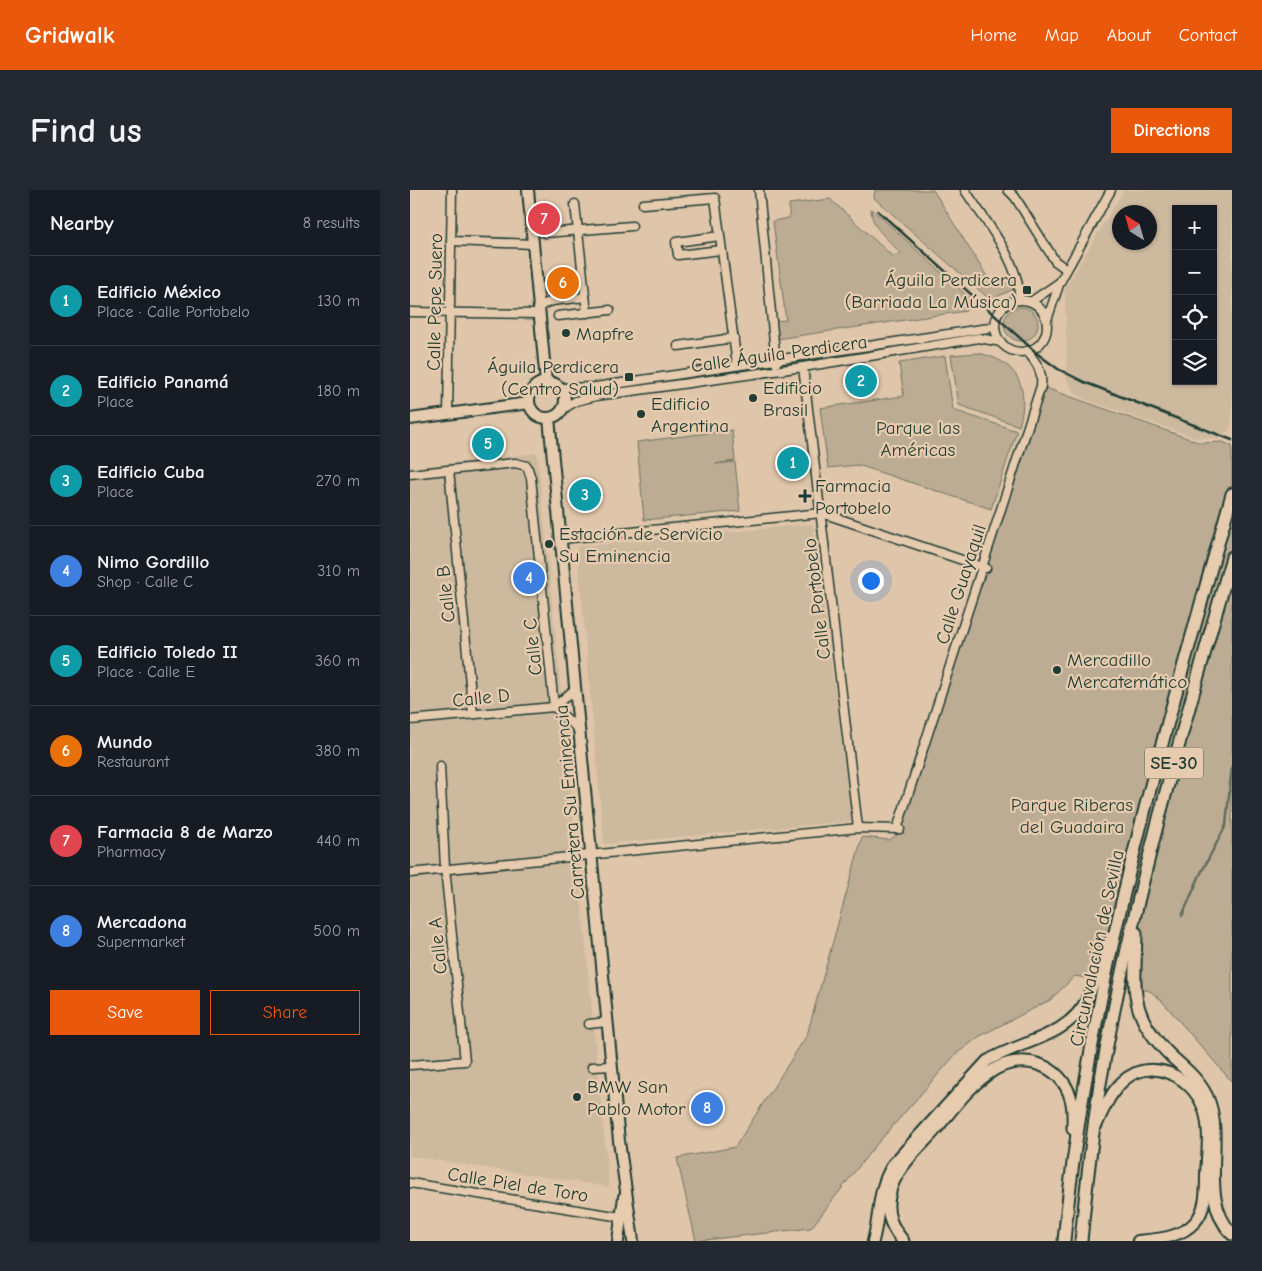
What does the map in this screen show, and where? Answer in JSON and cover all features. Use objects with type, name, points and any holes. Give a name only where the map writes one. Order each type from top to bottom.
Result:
[{"type":"highway","name":"Circunvalación de Sevilla","points":[[1064,1241],[1074,1149],[1116,928],[1151,786],[1232,494]]},
{"type":"highway","name":"Circunvalación de Sevilla","points":[[1081,1241],[1093,1132],[1109,1036],[1137,908],[1154,836],[1232,557]]},
{"type":"highway","points":[[1137,908],[1134,997],[1138,1012],[1146,1027],[1164,1048],[1199,1083],[1209,1101],[1215,1125],[1214,1195],[1216,1210],[1222,1223],[1232,1234]]},
{"type":"highway","points":[[903,1241],[895,1231],[887,1208],[892,1183],[902,1167],[973,1086],[990,1072],[1004,1064],[1016,1061],[1030,1061],[1047,1068],[1059,1077],[1072,1100],[1074,1149]]},
{"type":"main road","points":[[528,190],[546,382]]},
{"type":"main road","points":[[546,382],[554,383],[561,388],[566,402],[557,416],[549,418],[540,417],[533,411],[529,403],[533,389],[546,382]]},
{"type":"main road","points":[[410,419],[529,403]]},
{"type":"main road","name":"Carretera Su Eminencia","points":[[549,418],[612,1066],[633,1241]]},
{"type":"main road","points":[[873,1241],[883,1180],[893,1164],[987,1061],[1002,1052],[1042,1038],[1060,1028],[1077,1014],[1088,997],[1101,957],[1116,928]]},
{"type":"main road","points":[[1093,1132],[1114,1090],[1124,1080],[1136,1074],[1153,1070],[1170,1072],[1183,1079],[1196,1091],[1204,1109],[1208,1129],[1206,1193],[1202,1211],[1195,1223],[1179,1234],[1163,1239],[1138,1241]]},
{"type":"main road","name":"Carretera Su Eminencia","points":[[618,1241],[626,1181]]},
{"type":"street","name":"Calle Pepe Suero","points":[[448,414],[452,190]]},
{"type":"street","points":[[759,190],[777,370]]},
{"type":"street","points":[[965,190],[1011,263],[1020,286],[1019,300]]},
{"type":"street","points":[[1008,190],[1015,197],[1055,261],[1066,270]]},
{"type":"street","points":[[1047,320],[1044,312],[1032,302],[1019,300],[1004,306],[999,312],[995,327],[1001,342],[1012,350],[1027,351],[1041,343],[1045,336],[1047,320],[1060,282],[1111,190]]},
{"type":"street","points":[[643,204],[715,198],[737,365]]},
{"type":"street","points":[[575,204],[587,313]]},
{"type":"street","points":[[532,226],[545,233],[632,226]]},
{"type":"street","points":[[720,236],[676,242],[678,255],[721,250]]},
{"type":"street","points":[[451,241],[533,244]]},
{"type":"street","points":[[1032,302],[1060,282]]},
{"type":"street","points":[[410,312],[450,313],[539,310],[552,301],[585,297]]},
{"type":"street","points":[[558,316],[610,310]]},
{"type":"street","name":"Calle Águila Perdicera","points":[[561,388],[581,389],[995,327]]},
{"type":"street","name":"Calle Águila Perdicera","points":[[678,346],[734,338]]},
{"type":"street","name":"Calle Águila Perdicera","points":[[563,409],[576,401],[594,396],[804,367],[979,338],[1001,342]]},
{"type":"street","name":"Calle Guayaquil","points":[[858,828],[898,829],[1042,386],[1042,377],[1038,365],[1027,351]]},
{"type":"street","name":"Calle Portobelo","points":[[804,367],[858,828]]},
{"type":"street","name":"Calle C","points":[[449,470],[515,463],[527,466],[531,478],[554,706]]},
{"type":"street","points":[[410,474],[449,470]]},
{"type":"street","name":"Calle B","points":[[449,470],[473,714]]},
{"type":"street","points":[[561,539],[822,513],[984,567]]},
{"type":"street","points":[[575,688],[554,706],[579,730]]},
{"type":"street","name":"Calle D","points":[[410,720],[554,706]]},
{"type":"street","name":"Calle A","points":[[410,1065],[465,1062],[445,868],[440,766]]},
{"type":"street","points":[[410,873],[858,828]]},
{"type":"street","points":[[589,1024],[608,1022]]},
{"type":"street","points":[[592,1067],[612,1066]]},
{"type":"street","name":"Calle Piel de Toro","points":[[410,1183],[622,1216]]},
{"type":"shaded area","points":[[1124,190],[1232,190],[1232,422],[1228,431],[1217,438],[1196,438],[1084,399],[1075,393],[1067,380],[1065,288],[1112,210],[1112,250],[1157,250],[1157,205],[1115,205]]},
{"type":"shaded area","points":[[537,453],[609,1187],[410,1156],[410,468]]},
{"type":"shaded area","points":[[813,524],[852,821],[604,844],[577,547]]},
{"type":"green space","points":[[875,190],[933,190],[991,283],[1014,277],[1017,288],[998,296],[994,303],[874,198]]},
{"type":"green space","points":[[830,199],[892,256],[901,254],[877,228],[871,208],[968,297],[966,311],[776,339],[775,321],[786,320],[773,221],[789,218],[789,204]]},
{"type":"green space","points":[[1021,307],[1028,308],[1033,312],[1037,317],[1037,331],[1033,336],[1028,340],[1021,341],[1014,340],[1009,336],[1005,331],[1004,324],[1005,317],[1009,312],[1014,308]]},
{"type":"green space","points":[[978,353],[1003,362],[1018,378],[1023,400],[1019,426],[959,405],[951,355]]},
{"type":"green space","name":"Parque las Américas","points":[[945,356],[953,410],[1017,431],[991,509],[858,465],[828,468],[820,408],[904,396],[899,363]]},
{"type":"green space","name":"Parque Riberas del Guadaira","points":[[1046,388],[1201,443],[1223,442],[1232,446],[1232,1082],[1161,1000],[1150,991],[1075,976],[1050,1000],[980,1036],[956,1054],[870,1152],[811,1228],[696,1241],[677,1158],[735,1147],[807,1035],[862,837],[889,840],[902,832],[900,829]]},
{"type":"green space","points":[[732,430],[735,461],[715,464],[735,462],[740,511],[644,520],[637,442]]},
{"type":"waterway","points":[[1182,916],[1200,875],[1226,825],[1232,766]]},
{"type":"railway","points":[[878,211],[1039,355],[1058,369],[1084,382],[1232,440]]},
{"type":"place","name":"Farmacia 8 de Marzo","points":[[544,219]]},
{"type":"place","name":"Mundo","points":[[563,283]]},
{"type":"place","name":"Águila Perdicera (Barriada La Música)","points":[[1027,290]]},
{"type":"place","name":"Mapfre","points":[[566,333]]},
{"type":"place","name":"Águila Perdicera (Centro Salud)","points":[[629,377]]},
{"type":"place","name":"Edificio Panamá","points":[[861,381]]},
{"type":"place","name":"Edificio Brasil","points":[[753,398]]},
{"type":"place","name":"Edificio Argentina","points":[[641,414]]},
{"type":"place","name":"Edificio Toledo II","points":[[488,444]]},
{"type":"place","name":"Edificio México","points":[[793,463]]},
{"type":"place","name":"Edificio Cuba","points":[[585,495]]},
{"type":"place","name":"Farmacia Portobelo","points":[[805,496]]},
{"type":"place","name":"Estación de Servicio Su Eminencia","points":[[549,544]]},
{"type":"place","name":"Nimo Gordillo","points":[[529,578]]},
{"type":"place","name":"Mercadillo Mercatemático","points":[[1057,670]]},
{"type":"place","name":"BMW San Pablo Motor","points":[[577,1097]]},
{"type":"place","name":"Mercadona","points":[[707,1108]]}]
